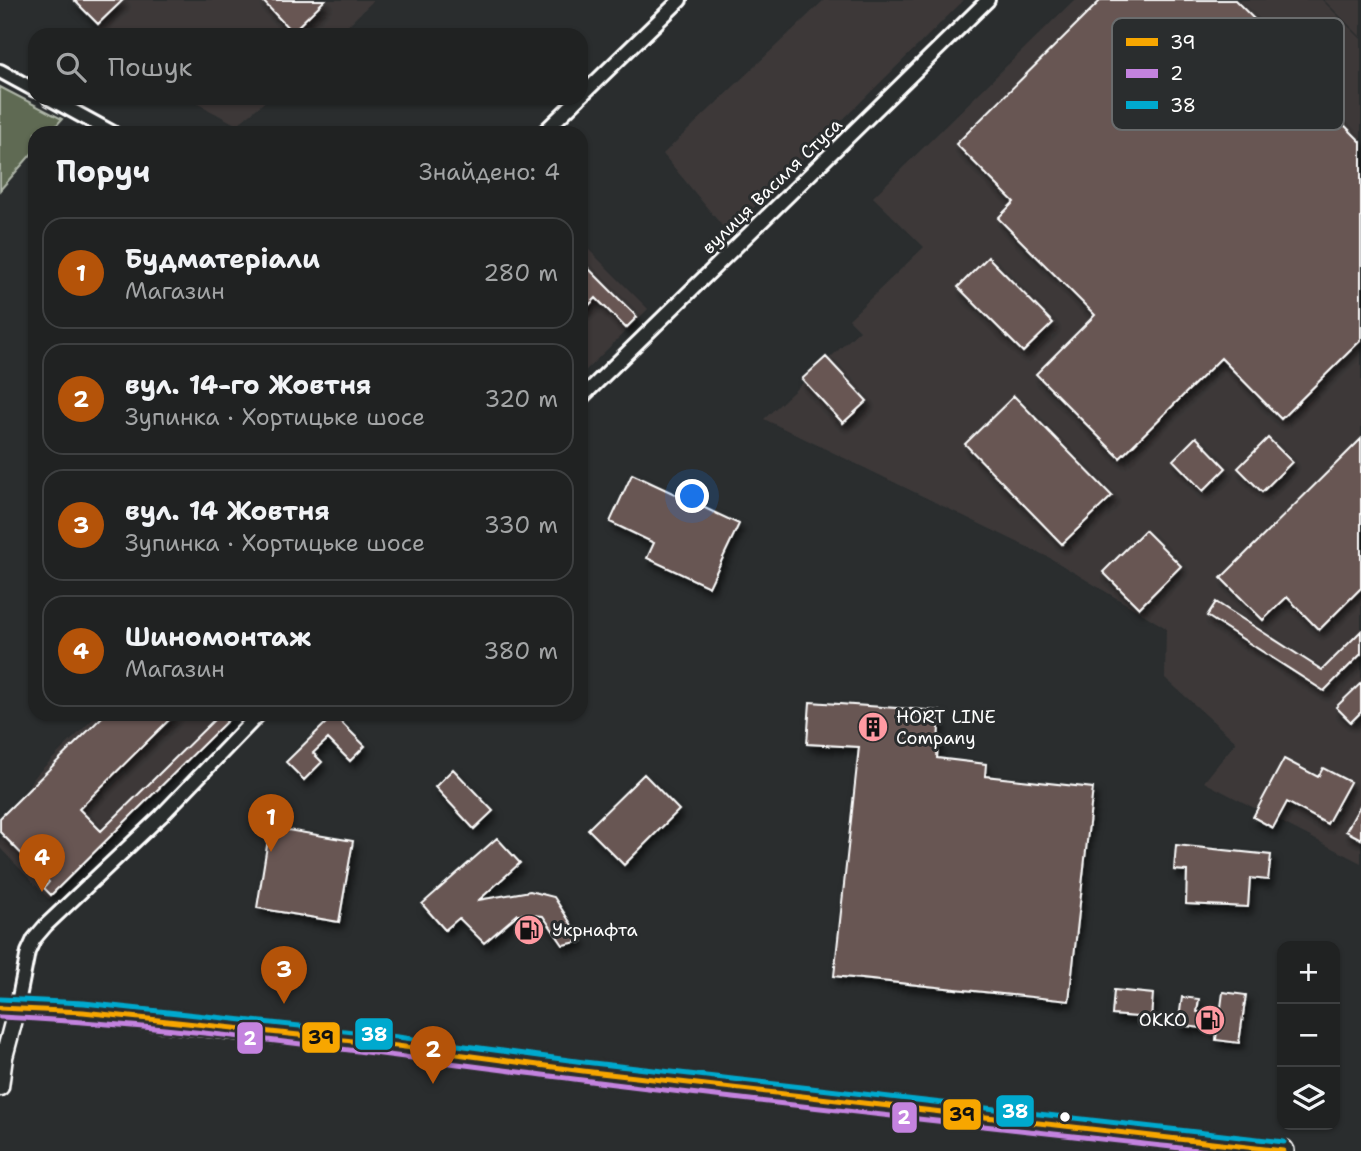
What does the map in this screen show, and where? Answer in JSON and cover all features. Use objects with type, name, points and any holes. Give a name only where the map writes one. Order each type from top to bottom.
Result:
[{"type":"main road","points":[[8,1008],[83,1012],[308,1036],[583,1071],[1283,1151]]},
{"type":"street","points":[[588,89],[680,0]]},
{"type":"street","name":"вулиця Василя Стуса","points":[[588,391],[988,0]]},
{"type":"street","points":[[0,71],[28,86]]},
{"type":"street","points":[[62,105],[100,126]]},
{"type":"street","points":[[550,126],[572,105]]},
{"type":"street","points":[[0,1087],[8,1008],[34,939],[161,816],[253,721]]},
{"type":"shaded area","points":[[74,0],[374,0],[345,28],[99,28],[98,24]]},
{"type":"shaded area","points":[[824,0],[964,0],[728,233],[663,154]]},
{"type":"shaded area","points":[[1074,0],[1322,0],[1340,18],[1112,18],[1112,130],[1344,130],[1344,22],[1361,39],[1361,863],[1204,782],[1236,742],[1165,678],[1166,628],[1050,558],[764,419],[860,330],[849,319],[924,247],[873,197]]},
{"type":"shaded area","points":[[1324,0],[1361,0],[1361,37],[1344,18]]},
{"type":"shaded area","points":[[200,105],[261,105],[237,125]]},
{"type":"shaded area","points":[[588,249],[648,309],[588,368]]},
{"type":"shaded area","points":[[91,721],[230,721],[49,899],[0,848],[0,839],[33,778]]},
{"type":"green space","points":[[0,87],[28,101],[28,105],[35,105],[62,119],[56,126],[28,126],[28,158],[0,190]]},
{"type":"building","points":[[74,0],[123,0],[98,24]]},
{"type":"building","points":[[262,0],[325,0],[296,28],[288,28]]},
{"type":"building","points":[[1101,0],[1235,0],[1253,18],[1112,18],[1112,130],[1344,130],[1344,125],[1361,142],[1361,340],[1281,419],[1221,358],[1120,458],[1036,374],[1095,315],[998,218],[1014,202],[956,144]]},
{"type":"building","points":[[988,257],[1053,323],[1023,352],[958,287]]},
{"type":"building","points":[[588,268],[637,317],[626,328],[596,298],[588,306]]},
{"type":"building","points":[[826,357],[867,401],[843,423],[802,379]]},
{"type":"building","points":[[1014,396],[1112,496],[1062,544],[965,444]]},
{"type":"building","points":[[1196,437],[1226,468],[1203,491],[1173,460]]},
{"type":"building","points":[[1268,438],[1292,462],[1262,492],[1238,468]]},
{"type":"building","points":[[1361,439],[1361,588],[1319,630],[1287,597],[1263,620],[1221,578]]},
{"type":"building","points":[[632,474],[739,524],[709,587],[647,558],[654,543],[610,522]]},
{"type":"building","points":[[1145,530],[1181,566],[1139,608],[1103,572]]},
{"type":"building","points":[[1216,602],[1322,670],[1361,631],[1361,654],[1324,691],[1207,616]]},
{"type":"building","points":[[1361,683],[1361,712],[1351,722],[1336,707]]},
{"type":"building","points":[[810,702],[940,711],[937,758],[986,764],[985,776],[1093,788],[1069,1001],[834,976],[859,747],[807,744]]},
{"type":"building","points":[[98,721],[168,721],[79,809],[101,831],[213,721],[227,721],[51,895],[44,888],[49,882],[0,832],[0,818]]},
{"type":"building","points":[[328,721],[340,721],[365,746],[350,761],[328,739],[313,753],[322,762],[304,780],[286,762]]},
{"type":"building","points":[[1284,759],[1318,777],[1323,768],[1350,782],[1327,824],[1287,802],[1273,828],[1253,817]]},
{"type":"building","points":[[453,769],[493,811],[474,829],[435,787]]},
{"type":"building","points":[[644,774],[679,810],[624,865],[588,829]]},
{"type":"building","points":[[1361,804],[1361,839],[1346,831]]},
{"type":"building","points":[[270,827],[353,841],[339,922],[257,908]]},
{"type":"building","points":[[497,838],[520,863],[479,900],[530,891],[554,897],[582,941],[563,945],[543,916],[518,914],[484,943],[459,918],[445,930],[422,904]]},
{"type":"building","points":[[1176,845],[1271,855],[1268,880],[1250,878],[1248,907],[1186,904],[1187,871],[1174,870]]},
{"type":"building","points":[[1114,990],[1153,994],[1151,1018],[1112,1015]]},
{"type":"building","name":"ОККО","points":[[1223,992],[1246,995],[1239,1043],[1216,1040],[1217,1030],[1178,1025],[1182,997],[1199,999],[1197,1012],[1220,1015]]},
{"type":"transit line","name":"38","points":[[0,999],[84,1003],[309,1027],[584,1062],[1284,1142]]},
{"type":"transit line","name":"39","points":[[0,1008],[83,1012],[308,1036],[583,1071],[1283,1151]]},
{"type":"transit line","name":"2","points":[[0,1017],[219,1035],[660,1090],[1206,1151]]},
{"type":"place","name":"HORT LINE Company","points":[[873,727]]},
{"type":"place","name":"Будматеріали","points":[[271,852]]},
{"type":"place","name":"Шиномонтаж","points":[[42,892]]},
{"type":"place","name":"Укрнафта","points":[[529,930]]},
{"type":"place","name":"вул. 14 Жовтня","points":[[284,1004]]},
{"type":"place","name":"ОККО","points":[[1210,1020]]},
{"type":"place","name":"вул. 14-го Жовтня","points":[[433,1084]]}]
